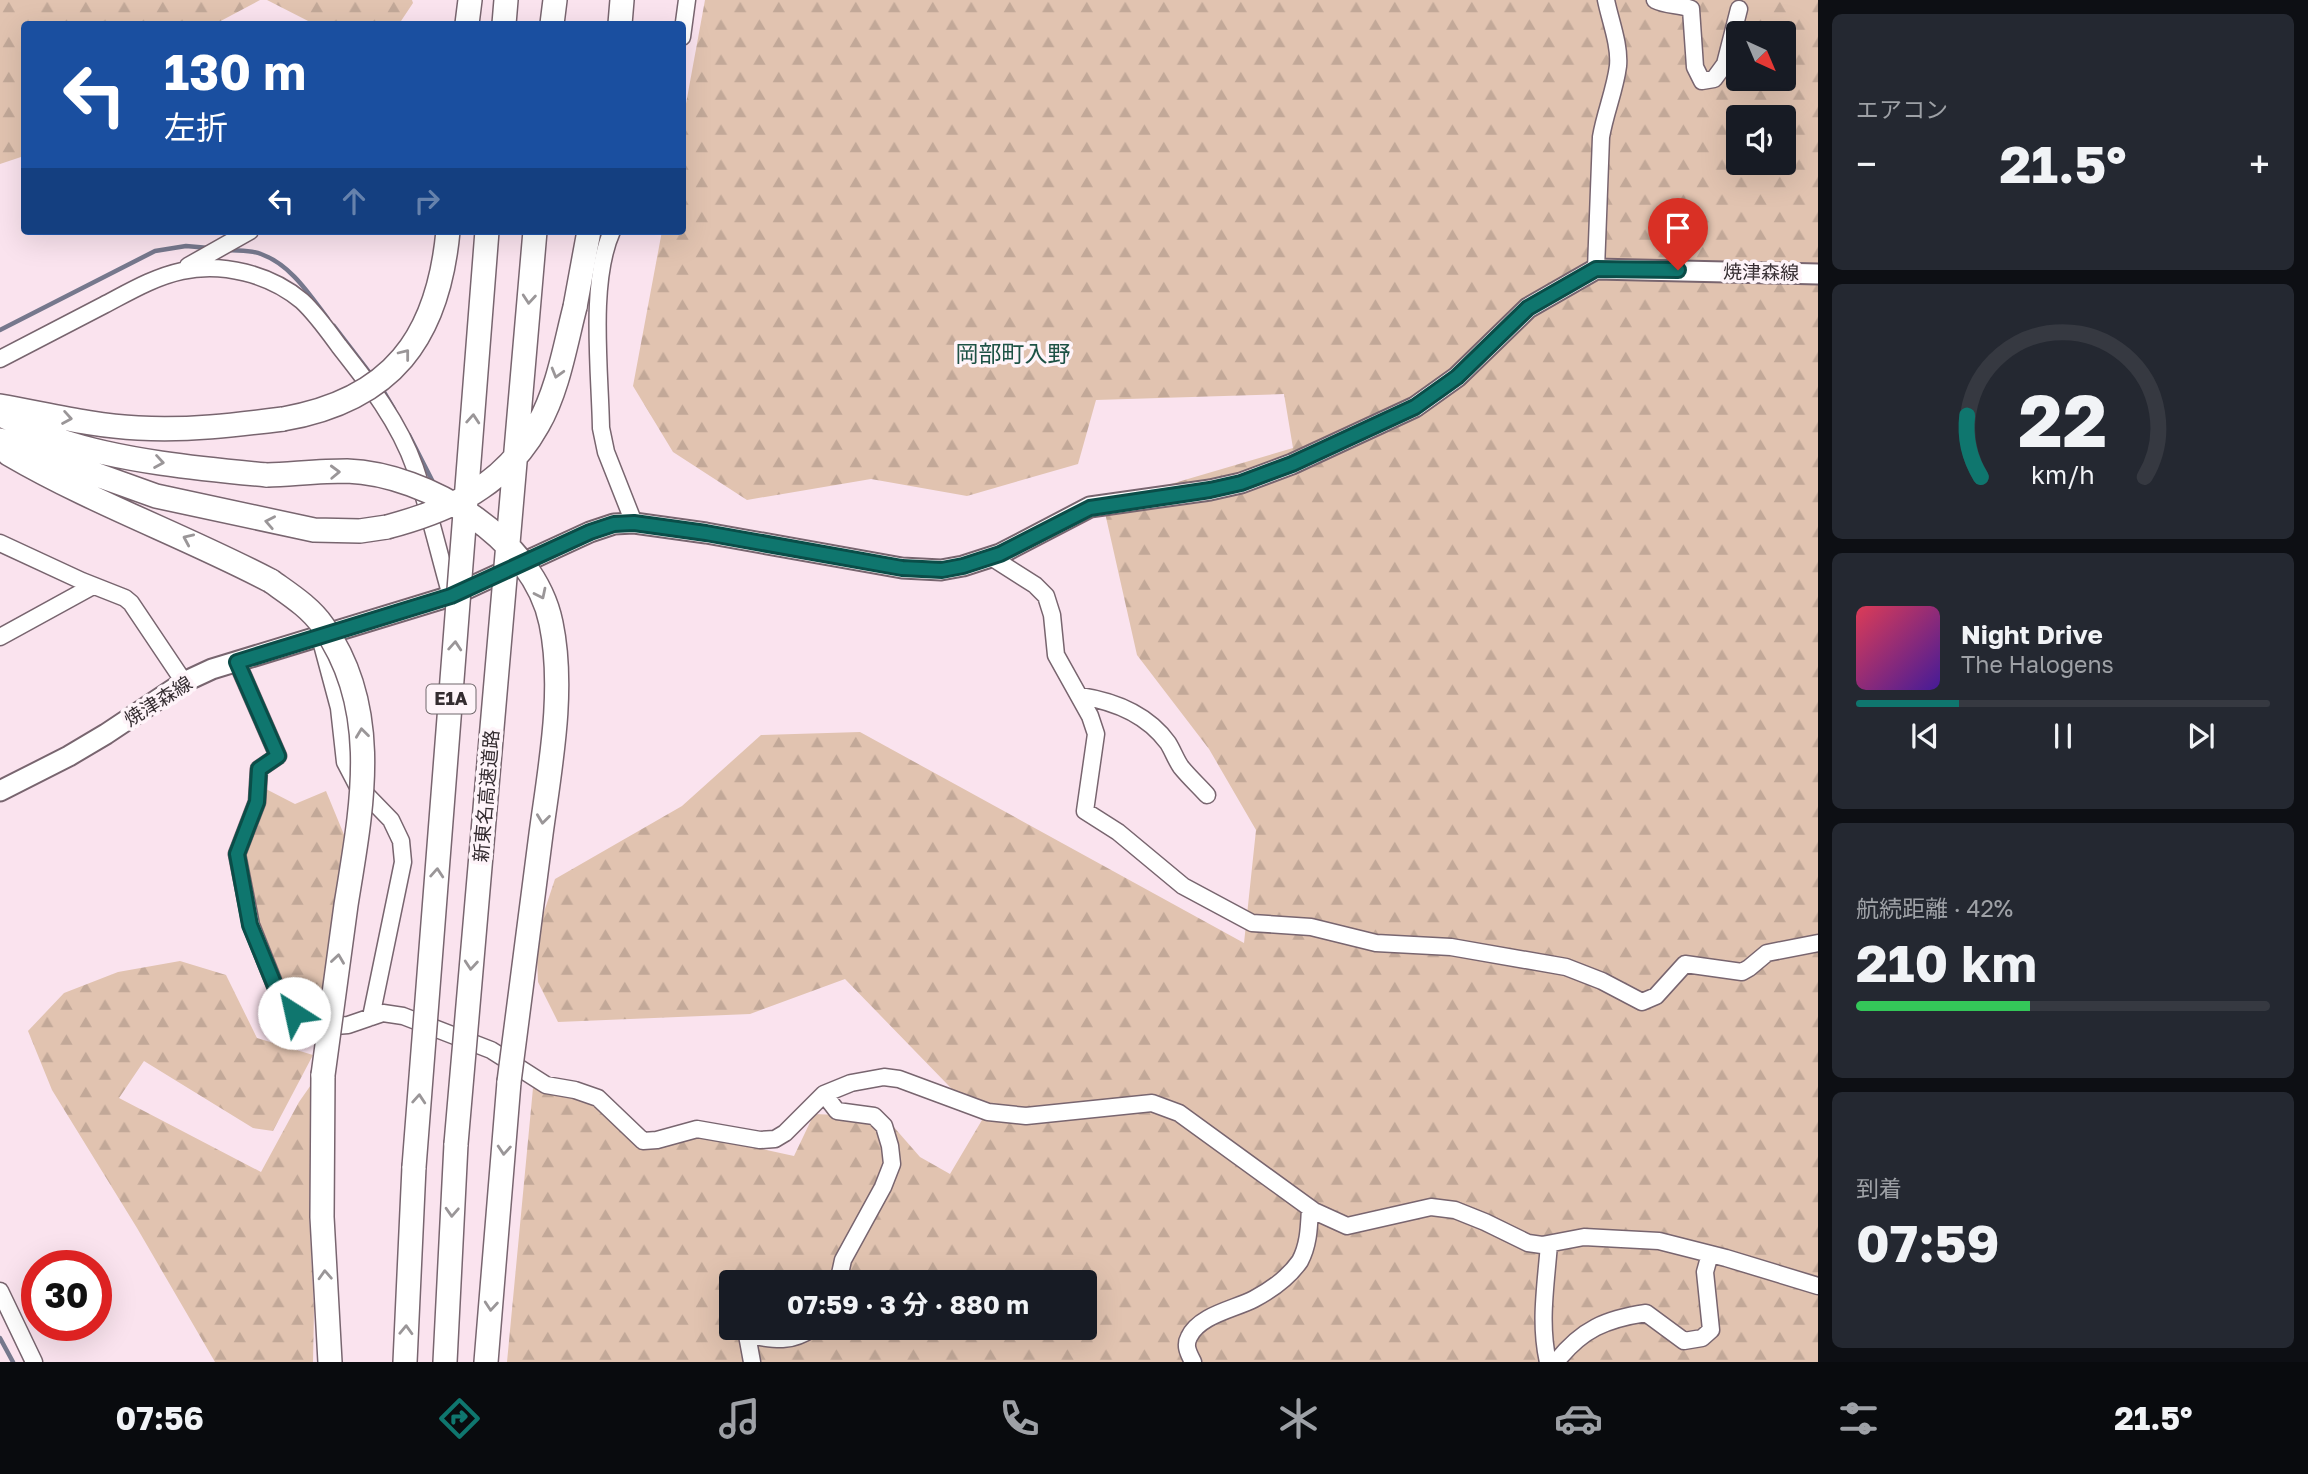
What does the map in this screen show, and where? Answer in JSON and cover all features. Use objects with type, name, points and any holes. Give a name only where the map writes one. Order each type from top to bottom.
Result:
[{"type":"highway","points":[[467,21],[470,0]]},
{"type":"highway","points":[[504,21],[506,0]]},
{"type":"highway","points":[[552,21],[555,0]]},
{"type":"highway","points":[[620,21],[622,0]]},
{"type":"highway","points":[[0,406],[138,428],[219,427],[283,419],[328,408],[354,398],[377,382],[398,363],[419,335],[433,306],[443,273],[448,235]]},
{"type":"highway","name":"E1A","points":[[405,1362],[414,1167],[488,235]]},
{"type":"highway","name":"新東名高速道路","points":[[444,1362],[456,1143],[534,235]]},
{"type":"highway","points":[[0,439],[156,496],[314,530],[360,531],[422,517],[450,506],[491,483],[512,462],[538,425],[556,381],[575,307],[588,235]]},
{"type":"highway","points":[[0,414],[58,440],[169,463],[267,475],[347,471],[400,481],[438,495],[485,526],[510,549],[545,601],[554,643],[556,687],[550,771],[509,1082],[486,1362]]},
{"type":"highway","points":[[0,449],[39,472],[215,551],[271,581],[303,604],[323,625],[347,667],[364,740],[362,807],[323,1075],[323,1217],[329,1353]]},
{"type":"main road","name":"焼津森線","points":[[0,791],[106,734],[184,682],[212,669],[451,596],[590,532],[614,524],[634,523],[706,533],[902,568],[942,570],[963,566],[991,557],[1090,508],[1241,483],[1292,464],[1415,407],[1457,377],[1528,308],[1596,269],[1818,274]]},
{"type":"street","points":[[684,21],[687,0]]},
{"type":"street","points":[[1596,269],[1601,137],[1618,66],[1606,0]]},
{"type":"street","points":[[1655,0],[1665,5],[1690,9],[1695,67],[1702,81],[1714,79],[1725,64],[1739,9]]},
{"type":"street","points":[[181,271],[243,235]]},
{"type":"street","points":[[610,235],[599,275],[601,428],[606,452],[634,523]]},
{"type":"street","points":[[0,359],[153,280],[181,271],[202,267],[239,270],[260,277],[302,301],[378,396],[415,467],[451,596]]},
{"type":"street","points":[[0,543],[125,598],[184,682]]},
{"type":"street","points":[[991,557],[1035,585],[1046,596],[1052,615],[1056,655],[1080,696],[1096,734],[1085,811],[1118,832],[1183,886],[1252,923],[1311,927],[1376,943],[1451,947],[1566,967],[1602,981],[1642,1002],[1656,996],[1685,964],[1742,972],[1767,953],[1818,943]]},
{"type":"street","points":[[0,637],[93,586]]},
{"type":"street","points":[[320,638],[339,708],[345,762],[357,785],[391,820],[401,841],[403,862],[371,1017]]},
{"type":"street","points":[[237,662],[278,756],[259,769],[257,802],[237,854],[250,925],[282,1003],[306,1023],[322,1027],[348,1025],[383,1013],[403,1016],[491,1050],[546,1085],[575,1090],[598,1098],[643,1141],[697,1129],[760,1140],[775,1139],[785,1133],[824,1094],[851,1083],[884,1077],[899,1079],[988,1112],[1026,1116],[1152,1103],[1179,1113],[1310,1208],[1347,1226],[1431,1207],[1455,1210],[1528,1243],[1549,1244],[1584,1237],[1659,1241],[1818,1286]]},
{"type":"street","points":[[1080,696],[1107,700],[1126,708],[1149,724],[1168,742],[1181,766],[1207,795]]},
{"type":"street","points":[[824,1094],[837,1111],[874,1116],[884,1126],[892,1164],[883,1187],[843,1260],[841,1270]]},
{"type":"street","points":[[1193,1362],[1186,1349],[1189,1336],[1203,1322],[1253,1300],[1277,1285],[1299,1262],[1307,1245],[1310,1208]]},
{"type":"street","points":[[1548,1362],[1542,1317],[1549,1244]]},
{"type":"street","points":[[1556,1362],[1564,1351],[1592,1327],[1626,1316],[1646,1313],[1684,1341],[1702,1338],[1711,1329],[1705,1272],[1710,1254]]},
{"type":"street","points":[[0,1291],[5,1313],[34,1362]]},
{"type":"street","points":[[748,1340],[752,1362]]},
{"type":"green space","points":[[0,0],[260,0],[221,21],[21,21],[21,157],[0,164]]},
{"type":"green space","points":[[267,0],[412,0],[413,3],[401,21],[308,21]]},
{"type":"green space","points":[[705,0],[1818,0],[1818,1362],[507,1362],[533,1088],[592,1102],[639,1146],[708,1137],[794,1156],[814,1114],[885,1117],[920,1157],[950,1174],[982,1120],[845,979],[750,1014],[558,1022],[538,982],[536,936],[555,879],[682,806],[761,735],[860,732],[1244,943],[1256,830],[1209,749],[1137,655],[1103,504],[1293,448],[1284,394],[1096,400],[1078,464],[967,496],[871,479],[747,500],[673,452],[633,386],[661,235],[686,235],[686,104]]},
{"type":"green space","points":[[264,788],[295,804],[326,791],[347,842],[321,1023],[285,996],[253,918],[241,844]]},
{"type":"green space","points":[[180,961],[226,975],[257,1038],[313,1055],[273,1131],[253,1128],[144,1061],[119,1098],[261,1172],[299,1102],[313,1082],[309,1212],[314,1309],[313,1362],[215,1362],[52,1090],[28,1031],[64,993],[118,972]]},
{"type":"waterway","points":[[0,330],[155,251],[186,246],[209,248]]},
{"type":"waterway","points":[[228,250],[250,251],[281,265],[299,281],[328,319]]},
{"type":"waterway","points":[[334,326],[373,377]]},
{"type":"waterway","points":[[381,387],[394,409]]},
{"type":"waterway","points":[[409,435],[435,486]]},
{"type":"waterway","points":[[0,1338],[13,1362]]},
{"type":"district","name":"岡部町入野","points":[[1013,354]]},
{"type":"route","points":[[294,1013],[282,1003],[250,925],[237,854],[257,802],[259,769],[278,756],[237,662],[451,596],[590,532],[614,524],[634,523],[706,533],[902,568],[942,570],[963,566],[1000,554],[1090,508],[1107,503],[1210,490],[1241,483],[1292,464],[1415,407],[1457,377],[1528,308],[1596,269],[1678,270]]}]
